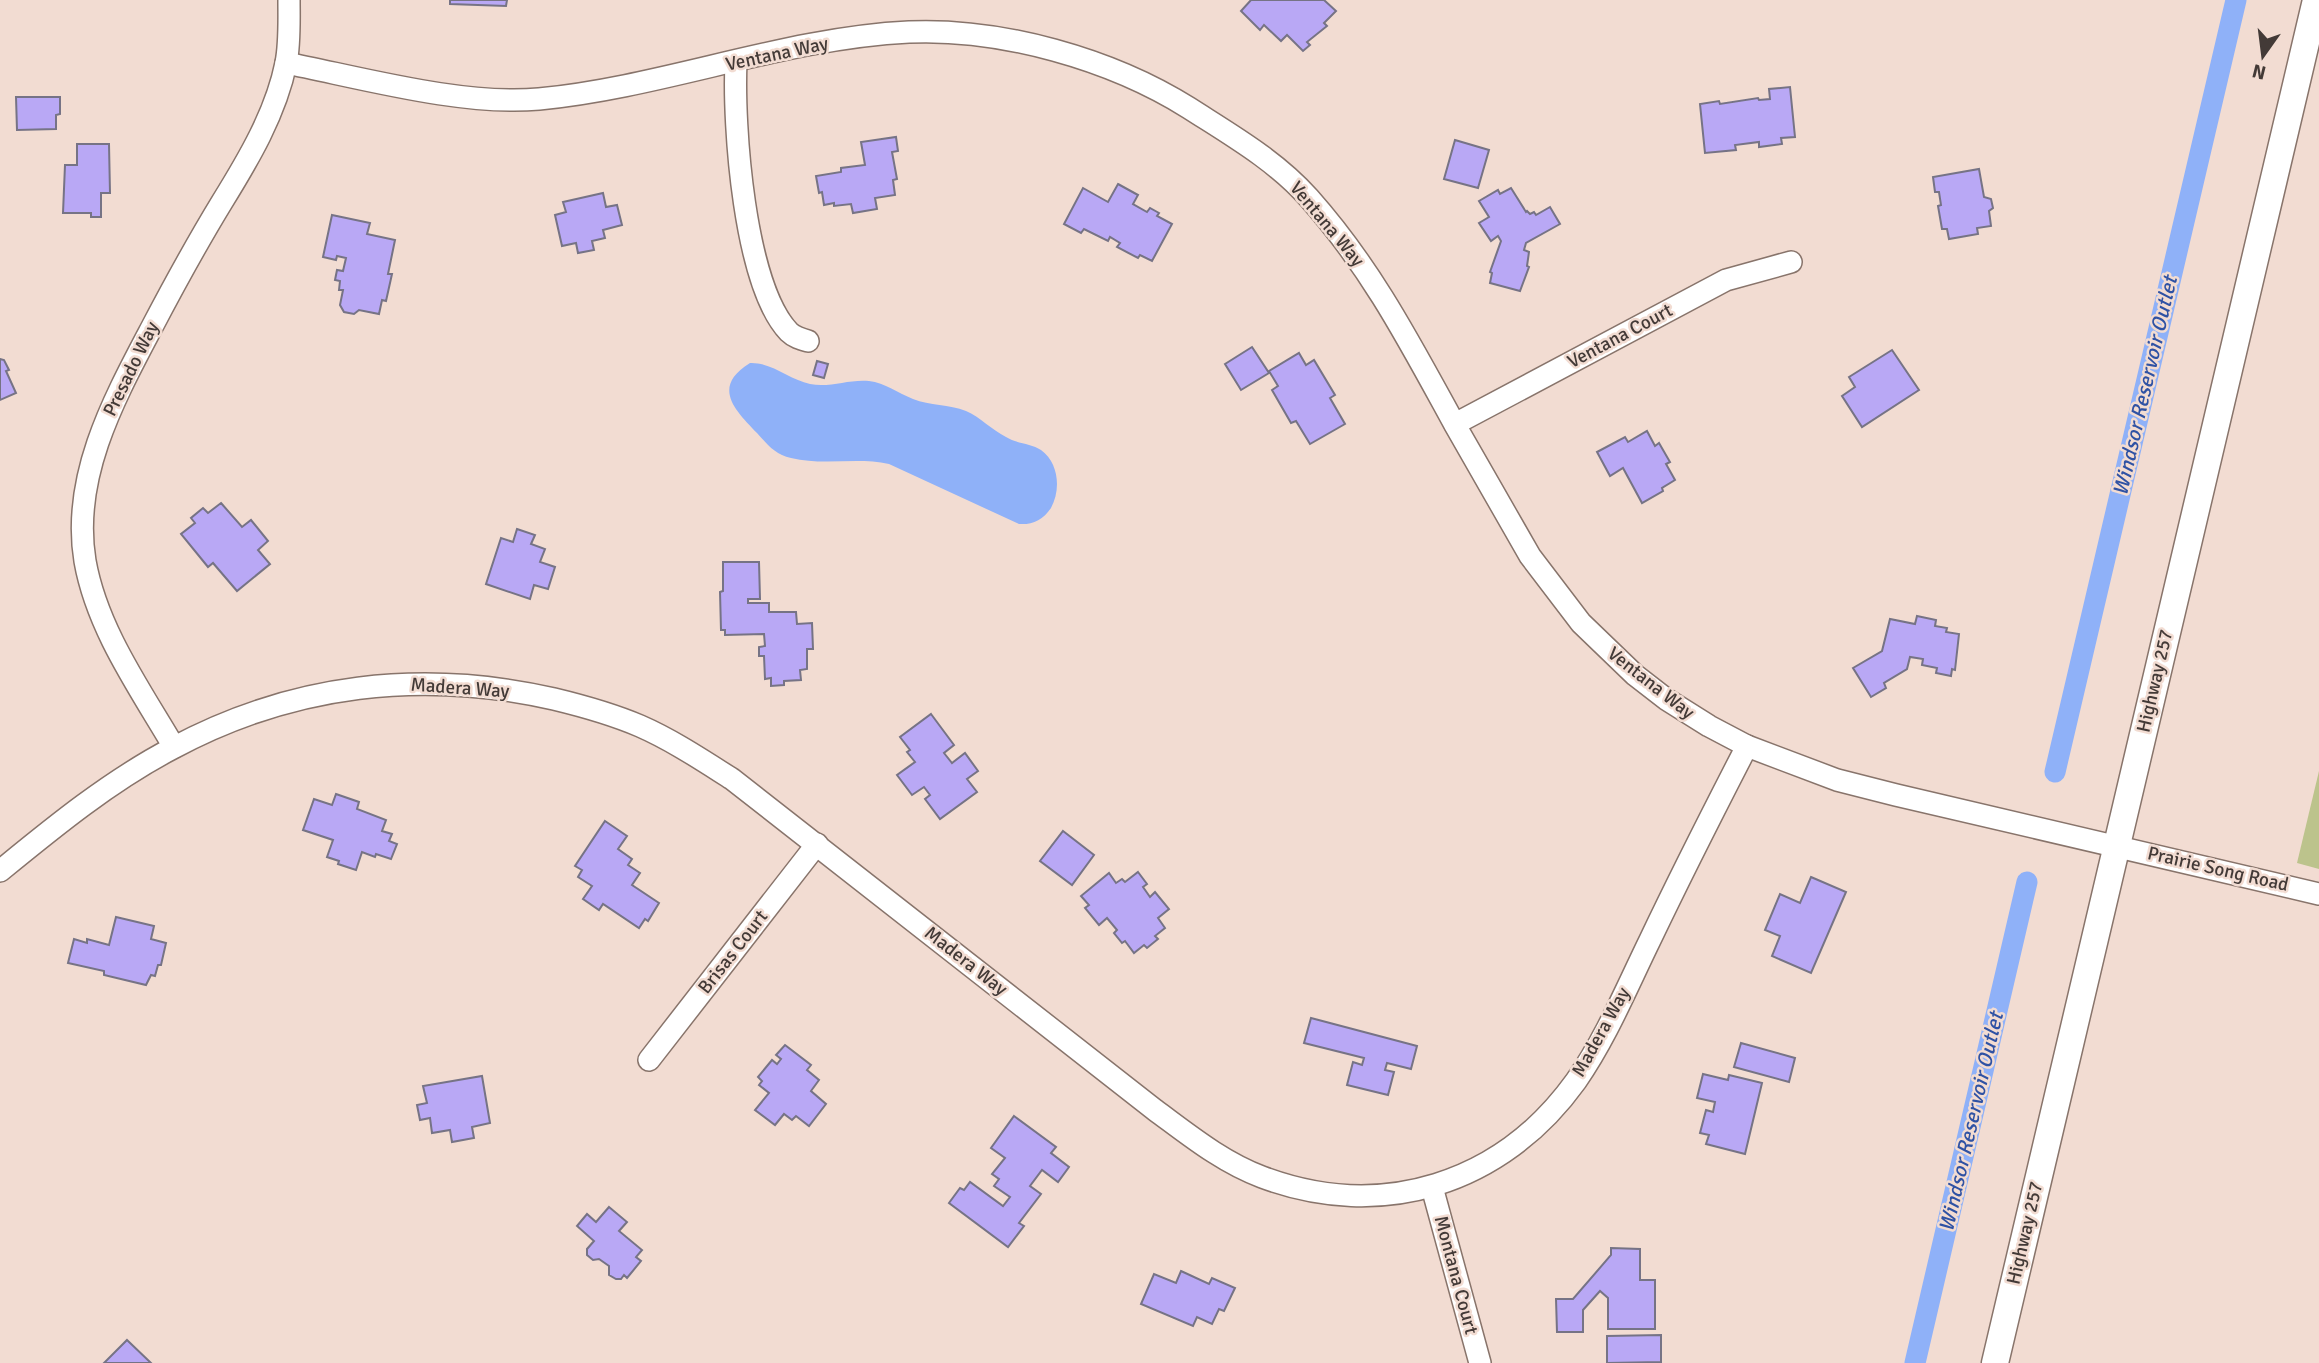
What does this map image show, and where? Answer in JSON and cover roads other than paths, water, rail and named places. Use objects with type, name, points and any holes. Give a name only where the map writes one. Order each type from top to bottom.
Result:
[{"type":"main road","name":"Highway 257","points":[[1995,1363],[2316,0]]},
{"type":"street","name":"Presado Way","points":[[174,747],[122,660],[104,623],[92,588],[83,543],[86,488],[93,455],[116,394],[176,280],[249,157],[276,97],[286,63],[289,0]]},
{"type":"street","name":"Ventana Way","points":[[286,63],[427,91],[506,100],[537,99],[626,87],[858,38],[911,32],[959,34],[1031,46],[1129,76],[1153,87],[1254,150],[1290,178],[1339,233],[1380,290],[1412,344],[1530,556],[1581,623],[1635,675],[1709,726],[1747,746],[1824,775],[2116,846]]},
{"type":"street","points":[[736,62],[735,128],[754,251],[767,294],[778,317],[790,333],[808,341]]},
{"type":"street","name":"Ventana Court","points":[[1455,424],[1726,280],[1791,262]]},
{"type":"street","name":"Madera Way","points":[[0,871],[92,798],[174,747],[274,705],[363,686],[475,686],[517,691],[583,707],[640,726],[732,779],[1155,1110],[1205,1147],[1238,1166],[1288,1186],[1339,1194],[1404,1194],[1432,1187],[1495,1159],[1540,1124],[1575,1082],[1626,990],[1747,746]]},
{"type":"street","name":"Brisas Court","points":[[649,1060],[817,845]]},
{"type":"street","name":"Prairie Song Road","points":[[2116,846],[2319,894]]},
{"type":"street","name":"Montana Court","points":[[1432,1187],[1480,1363]]},
{"type":"water","points":[[750,363],[765,365],[810,384],[875,382],[919,401],[966,411],[1006,437],[1037,448],[1047,455],[1055,469],[1057,485],[1051,508],[1037,521],[1019,524],[889,464],[803,460],[780,454],[741,416],[731,398],[729,390],[732,381],[738,372]]},
{"type":"waterway","name":"Windsor Reservoir Outlet","points":[[2055,772],[2236,0]]},
{"type":"waterway","name":"Windsor Reservoir Outlet","points":[[1915,1363],[2027,882]]}]
